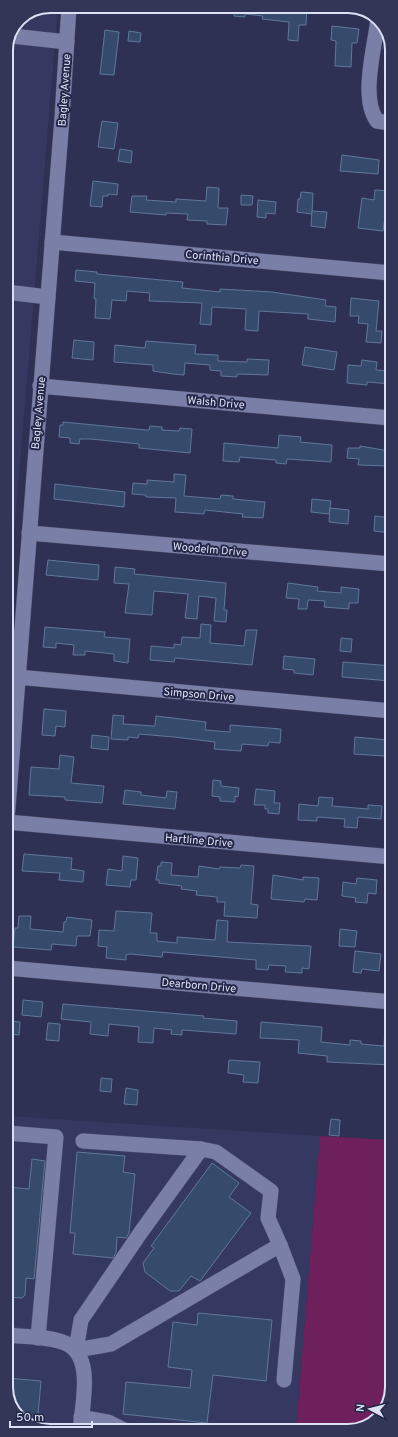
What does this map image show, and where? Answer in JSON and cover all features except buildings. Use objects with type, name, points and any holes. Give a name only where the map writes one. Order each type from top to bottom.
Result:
[{"type":"street","name":"Bagley Avenue","points":[[13,669],[29,533],[69,13]]},
{"type":"street","points":[[377,27],[371,72],[370,101],[372,114],[377,121],[385,123]]},
{"type":"street","points":[[16,36],[67,42]]},
{"type":"street","name":"Corinthia Drive","points":[[52,242],[385,272]]},
{"type":"street","points":[[13,293],[48,296]]},
{"type":"street","name":"Walsh Drive","points":[[40,386],[385,417]]},
{"type":"street","name":"Woodelm Drive","points":[[29,533],[385,563]]},
{"type":"street","name":"Simpson Drive","points":[[13,677],[385,710]]},
{"type":"street","name":"Hartline Drive","points":[[13,822],[385,856]]},
{"type":"street","name":"Dearborn Drive","points":[[13,969],[385,1001]]},
{"type":"street","points":[[13,1133],[56,1137],[38,1338]]},
{"type":"street","points":[[83,1141],[201,1149],[216,1152],[271,1191],[268,1218],[293,1279],[284,1380]]},
{"type":"street","points":[[76,1350],[81,1320],[144,1226],[201,1149]]},
{"type":"street","points":[[76,1350],[111,1344],[280,1245]]},
{"type":"street","points":[[13,1336],[65,1343],[76,1350],[82,1360],[84,1372],[80,1424],[108,1422],[112,1424]]},
{"type":"shaded area","points":[[57,13],[14,537],[13,50],[19,30],[30,19],[43,14]]},
{"type":"shaded area","points":[[13,1116],[320,1136],[296,1424],[48,1424],[30,1418],[22,1411],[15,1399],[13,1387]]},
{"type":"shaded area","points":[[320,1136],[385,1140],[385,1392],[383,1399],[376,1411],[362,1421],[348,1424],[296,1424]]}]
